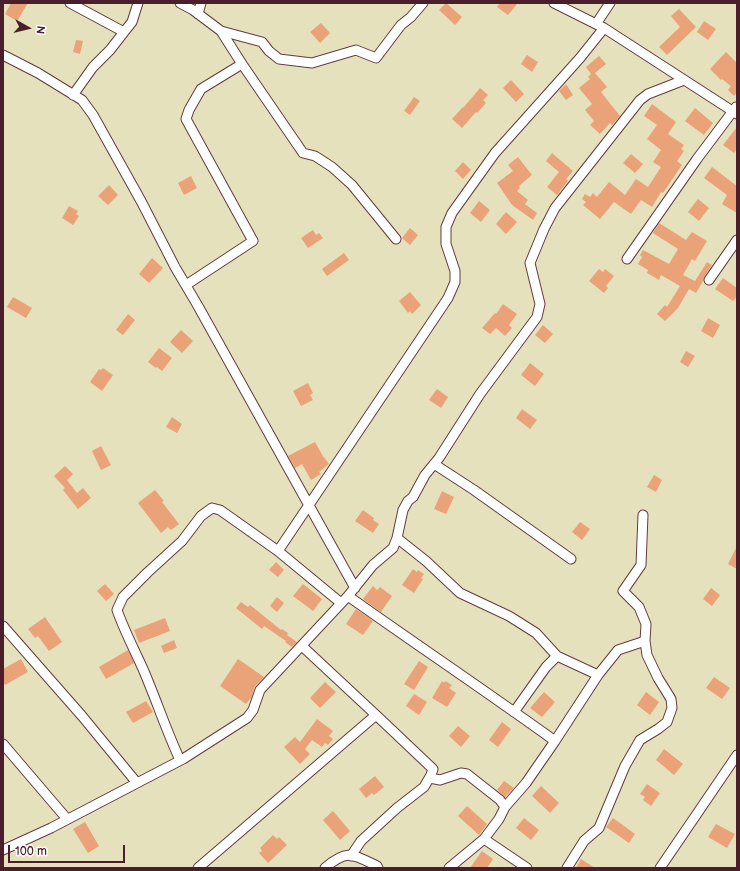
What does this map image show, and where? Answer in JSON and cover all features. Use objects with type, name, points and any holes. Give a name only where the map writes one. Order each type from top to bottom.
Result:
[{"type":"street","points":[[70,3],[124,32]]},
{"type":"street","points":[[73,95],[93,67],[110,50],[132,22],[138,3]]},
{"type":"street","points":[[180,3],[221,31],[303,153],[315,156],[332,167],[352,185],[396,239]]},
{"type":"street","points":[[198,14],[201,3]]},
{"type":"street","points":[[221,31],[262,42],[269,51],[279,59],[312,63],[356,50],[376,58],[401,25],[411,17],[423,3]]},
{"type":"street","points":[[554,3],[600,26],[684,80],[736,110],[654,220],[627,259]]},
{"type":"street","points":[[278,551],[448,298],[456,282],[455,272],[446,244],[446,227],[452,213],[495,153],[580,58],[600,26],[610,3]]},
{"type":"street","points":[[3,55],[38,73],[82,100],[94,115],[175,267],[234,368],[354,588]]},
{"type":"street","points":[[186,285],[253,241],[186,119],[189,110],[201,89],[242,64]]},
{"type":"street","points":[[3,850],[67,819],[180,760],[247,718],[253,710],[260,690],[341,604],[373,565],[393,548],[397,538],[403,510],[408,501],[413,497],[425,475],[434,464],[480,394],[537,317],[539,311],[539,299],[530,263],[544,229],[555,208],[640,100],[648,94],[684,80]]},
{"type":"street","points":[[709,280],[737,240]]},
{"type":"street","points":[[434,464],[474,490],[571,559]]},
{"type":"street","points":[[180,760],[117,610],[123,597],[182,541],[201,516],[212,508],[220,510],[278,551],[341,604]]},
{"type":"street","points":[[567,868],[584,841],[599,828],[625,766],[640,740],[658,730],[667,722],[672,708],[671,699],[658,678],[647,655],[645,642],[646,624],[639,607],[623,591],[641,565],[643,515]]},
{"type":"street","points":[[397,538],[426,561],[460,593],[509,616],[536,633],[558,656],[598,675]]},
{"type":"street","points":[[348,596],[555,741]]},
{"type":"street","points":[[3,626],[82,716],[137,783]]},
{"type":"street","points":[[449,868],[484,839],[499,819],[505,807],[526,783],[598,675],[618,650],[645,642]]},
{"type":"street","points":[[302,646],[433,768],[430,778],[424,787],[397,808],[361,841],[351,856]]},
{"type":"street","points":[[514,712],[546,667],[558,656]]},
{"type":"street","points":[[198,868],[376,715]]},
{"type":"street","points":[[3,744],[67,819]]},
{"type":"street","points":[[660,868],[737,755]]},
{"type":"street","points":[[430,778],[440,780],[461,773],[467,774],[500,800],[505,807]]},
{"type":"street","points":[[484,839],[527,868]]},
{"type":"street","points":[[325,868],[336,858],[345,855],[351,856],[378,868]]},
{"type":"building","points":[[11,3],[28,3],[17,21],[5,14]]},
{"type":"building","points":[[446,3],[462,17],[455,25],[439,10]]},
{"type":"building","points":[[500,3],[518,3],[508,15],[497,7]]},
{"type":"building","points":[[679,9],[696,27],[667,55],[659,47],[680,27],[671,16]]},
{"type":"building","points":[[704,21],[716,29],[708,40],[697,32]]},
{"type":"building","points":[[321,23],[330,33],[320,43],[310,32]]},
{"type":"building","points":[[76,40],[83,41],[80,54],[73,52]]},
{"type":"building","points":[[726,52],[737,63],[737,92],[734,96],[728,90],[731,86],[722,79],[721,80],[710,69]]},
{"type":"building","points":[[527,55],[538,62],[532,72],[521,64]]},
{"type":"building","points":[[599,56],[606,64],[595,73],[607,87],[601,92],[620,116],[612,125],[610,123],[600,134],[590,125],[594,121],[585,110],[592,104],[579,88],[590,79],[588,77],[591,74],[586,67]]},
{"type":"building","points":[[511,80],[524,94],[516,102],[503,88]]},
{"type":"building","points":[[566,84],[573,95],[566,100],[559,91]]},
{"type":"building","points":[[480,88],[488,95],[483,100],[486,103],[462,128],[452,119]]},
{"type":"building","points":[[414,97],[420,101],[410,115],[404,111]]},
{"type":"building","points":[[652,104],[676,122],[668,134],[684,145],[681,149],[684,151],[677,161],[682,165],[663,193],[661,192],[652,207],[641,200],[631,214],[614,202],[600,219],[583,205],[586,202],[582,199],[585,194],[590,197],[593,193],[597,197],[609,182],[625,195],[636,179],[648,187],[661,167],[653,162],[661,150],[647,139],[657,125],[644,116]]},
{"type":"building","points":[[695,108],[713,123],[704,135],[685,121]]},
{"type":"building","points":[[737,127],[737,149],[734,153],[723,145]]},
{"type":"building","points":[[552,153],[573,171],[566,179],[568,181],[557,195],[547,187],[559,172],[546,161]]},
{"type":"building","points":[[631,154],[643,164],[635,173],[623,163]]},
{"type":"building","points":[[518,157],[532,175],[519,186],[520,188],[517,191],[528,200],[525,204],[537,213],[533,220],[512,205],[497,183],[513,171],[508,165]]},
{"type":"building","points":[[463,162],[471,170],[463,179],[455,171]]},
{"type":"building","points":[[712,167],[737,186],[737,213],[722,204],[727,195],[704,178]]},
{"type":"building","points":[[191,176],[197,188],[184,195],[178,183]]},
{"type":"building","points":[[109,185],[118,195],[108,205],[98,196]]},
{"type":"building","points":[[698,199],[709,208],[699,221],[688,212]]},
{"type":"building","points":[[479,201],[490,210],[481,222],[470,213]]},
{"type":"building","points":[[69,206],[78,211],[76,214],[79,216],[73,225],[62,218]]},
{"type":"building","points":[[506,212],[517,222],[506,234],[496,224]]},
{"type":"building","points":[[659,223],[686,240],[692,232],[707,241],[695,261],[692,259],[683,275],[695,281],[707,262],[712,265],[696,293],[689,289],[678,308],[665,321],[657,314],[665,305],[667,307],[680,286],[661,275],[659,280],[647,273],[648,270],[638,264],[642,257],[640,255],[643,250],[669,264],[678,249],[653,233]]},
{"type":"building","points":[[410,228],[418,235],[410,245],[402,238]]},
{"type":"building","points":[[313,230],[316,235],[319,233],[323,238],[308,248],[301,238]]},
{"type":"building","points":[[344,253],[349,260],[327,276],[322,269]]},
{"type":"building","points":[[152,258],[163,268],[149,283],[139,274]]},
{"type":"building","points":[[599,269],[603,272],[605,269],[614,276],[606,286],[608,288],[604,293],[589,281]]},
{"type":"building","points":[[723,278],[737,288],[737,296],[733,301],[715,289]]},
{"type":"building","points":[[410,292],[421,305],[412,314],[410,311],[408,313],[399,301]]},
{"type":"building","points":[[13,297],[32,308],[26,318],[7,307]]},
{"type":"building","points":[[503,304],[517,314],[509,325],[512,328],[505,336],[496,328],[490,334],[482,328],[495,313],[496,314]]},
{"type":"building","points":[[128,314],[135,320],[123,335],[116,330]]},
{"type":"building","points":[[708,318],[720,325],[713,338],[701,331]]},
{"type":"building","points":[[543,325],[553,334],[545,343],[535,335]]},
{"type":"building","points":[[181,330],[193,341],[182,353],[170,342]]},
{"type":"building","points":[[159,348],[172,358],[162,371],[148,362]]},
{"type":"building","points":[[686,351],[695,356],[688,367],[680,362]]},
{"type":"building","points":[[530,363],[544,374],[535,386],[521,375]]},
{"type":"building","points":[[103,368],[113,375],[102,391],[90,382],[99,369],[101,370]]},
{"type":"building","points":[[308,383],[313,393],[310,395],[313,400],[301,406],[293,391]]},
{"type":"building","points":[[437,389],[448,397],[441,408],[429,400]]},
{"type":"building","points":[[522,409],[537,420],[530,429],[516,418]]},
{"type":"building","points":[[172,417],[182,424],[177,433],[166,427]]},
{"type":"building","points":[[315,442],[329,464],[319,472],[321,474],[311,480],[302,464],[295,468],[288,456]]},
{"type":"building","points":[[101,446],[111,465],[101,470],[92,451]]},
{"type":"building","points":[[65,466],[73,474],[67,480],[77,493],[83,488],[91,498],[78,509],[63,490],[65,488],[54,476]]},
{"type":"building","points":[[654,475],[662,480],[656,492],[647,487]]},
{"type":"building","points":[[155,490],[164,501],[162,502],[179,524],[171,530],[168,527],[161,533],[138,503]]},
{"type":"building","points":[[442,491],[454,497],[446,514],[434,509]]},
{"type":"building","points":[[363,510],[374,518],[373,520],[379,524],[373,533],[355,521]]},
{"type":"building","points":[[580,522],[590,529],[582,540],[572,532]]},
{"type":"building","points":[[737,546],[737,569],[728,564]]},
{"type":"building","points":[[276,562],[284,570],[278,577],[269,570]]},
{"type":"building","points":[[413,569],[424,574],[421,578],[423,579],[414,593],[402,585]]},
{"type":"building","points":[[105,584],[114,594],[106,601],[97,591]]},
{"type":"building","points":[[303,584],[322,599],[313,611],[293,596]]},
{"type":"building","points":[[373,586],[377,590],[380,587],[392,596],[381,612],[363,599]]},
{"type":"building","points":[[711,588],[720,595],[712,606],[703,599]]},
{"type":"building","points":[[277,597],[284,603],[277,612],[270,606]]},
{"type":"building","points":[[241,602],[248,607],[250,605],[281,630],[282,629],[288,633],[287,635],[297,642],[292,647],[264,626],[262,629],[236,608]]},
{"type":"building","points":[[356,609],[373,621],[363,635],[346,624]]},
{"type":"building","points":[[45,617],[62,642],[49,651],[38,636],[35,638],[28,629]]},
{"type":"building","points":[[165,618],[170,631],[139,643],[134,630]]},
{"type":"building","points":[[174,640],[177,648],[164,653],[161,646]]},
{"type":"building","points":[[128,650],[134,663],[106,679],[99,667]]},
{"type":"building","points":[[21,659],[28,672],[5,685],[3,681],[3,669]]},
{"type":"building","points":[[238,659],[264,677],[255,686],[251,698],[246,704],[220,686]]},
{"type":"building","points":[[419,661],[428,667],[414,690],[404,684]]},
{"type":"building","points":[[714,677],[730,688],[722,699],[706,688]]},
{"type":"building","points":[[442,681],[452,685],[449,688],[456,693],[447,707],[432,698]]},
{"type":"building","points":[[325,682],[336,692],[320,708],[310,698]]},
{"type":"building","points":[[544,692],[555,702],[542,717],[530,708]]},
{"type":"building","points":[[646,692],[659,702],[650,715],[637,705]]},
{"type":"building","points":[[414,694],[427,702],[419,715],[406,706]]},
{"type":"building","points":[[146,701],[153,712],[133,723],[126,712]]},
{"type":"building","points":[[317,719],[333,731],[329,736],[333,739],[328,745],[325,743],[322,747],[312,740],[305,749],[310,754],[300,764],[284,747],[295,737],[300,742]]},
{"type":"building","points":[[502,722],[511,729],[498,747],[489,740]]},
{"type":"building","points":[[458,726],[470,736],[461,747],[449,736]]},
{"type":"building","points":[[664,749],[683,764],[674,775],[656,760]]},
{"type":"building","points":[[375,776],[384,787],[374,795],[372,793],[366,798],[359,789]]},
{"type":"building","points":[[504,781],[514,788],[505,797],[497,790]]},
{"type":"building","points":[[647,784],[660,793],[651,806],[643,800],[645,797],[640,794]]},
{"type":"building","points":[[541,786],[559,803],[550,813],[532,796]]},
{"type":"building","points":[[467,806],[487,824],[479,835],[458,816]]},
{"type":"building","points":[[333,811],[350,831],[340,840],[323,820]]},
{"type":"building","points":[[524,818],[539,830],[531,840],[516,828]]},
{"type":"building","points":[[613,818],[635,834],[629,843],[606,827]]},
{"type":"building","points":[[85,822],[99,846],[88,853],[73,829]]},
{"type":"building","points":[[716,824],[735,834],[727,848],[708,837]]},
{"type":"building","points":[[273,835],[277,839],[279,837],[287,845],[268,863],[259,853],[262,851],[260,848]]},
{"type":"building","points":[[482,851],[493,859],[487,868],[470,868]]},
{"type":"building","points":[[581,859],[595,868],[576,868]]}]
